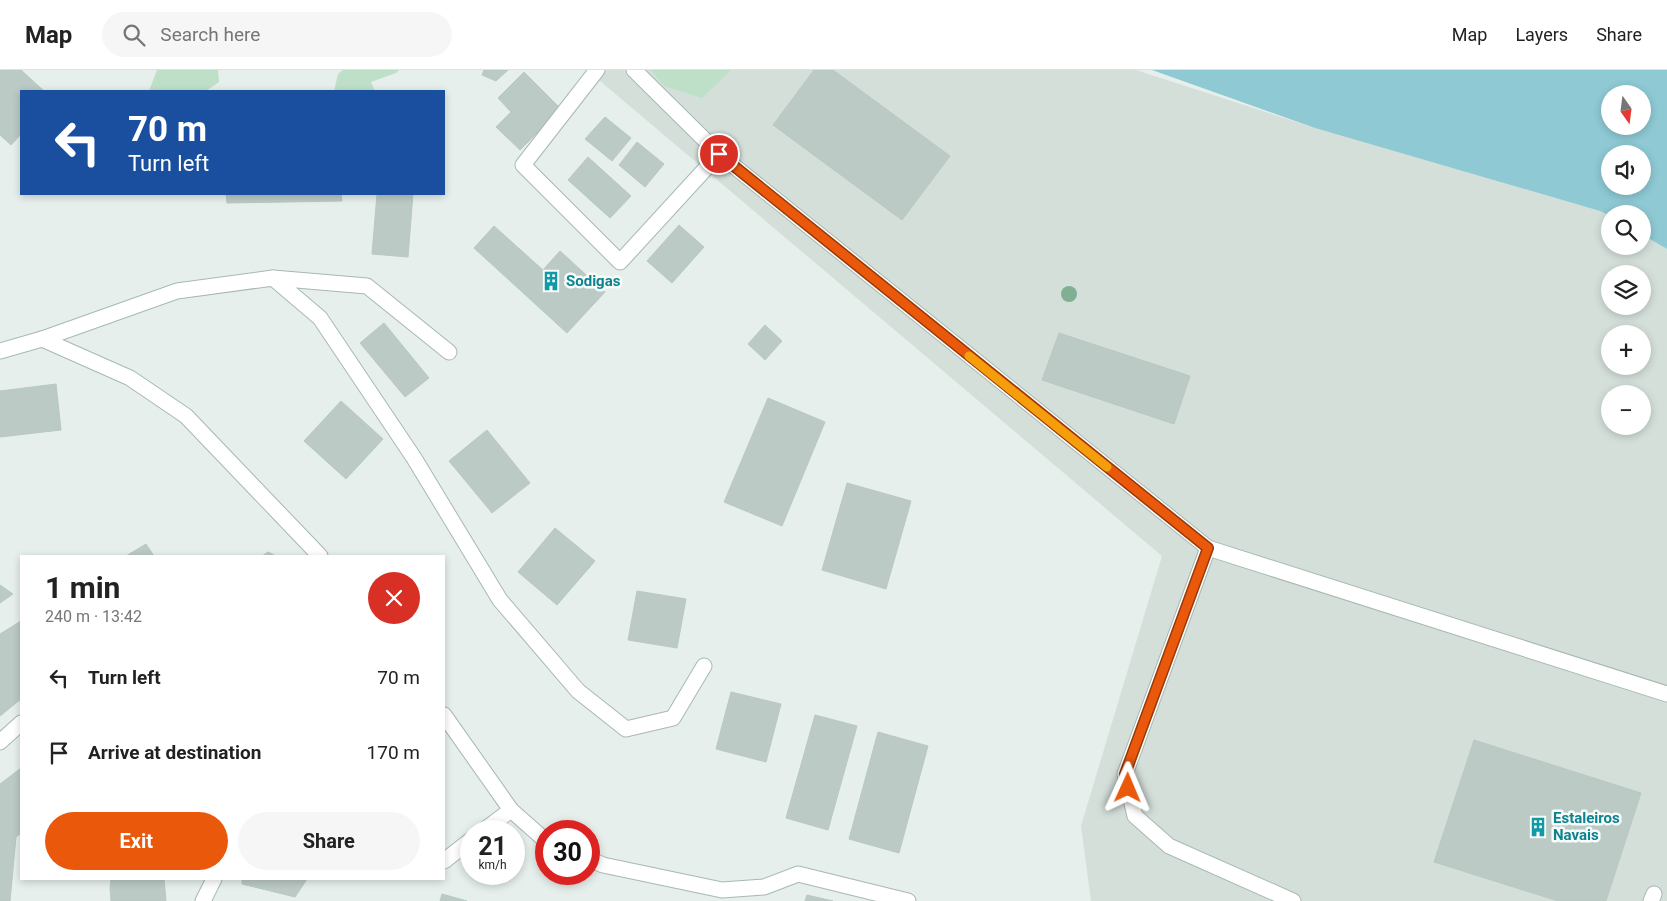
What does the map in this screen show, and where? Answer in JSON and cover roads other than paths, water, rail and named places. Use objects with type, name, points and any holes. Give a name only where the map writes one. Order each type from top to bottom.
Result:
[{"type":"street","points":[[597,70],[522,165],[620,262],[719,154]]},
{"type":"street","points":[[634,70],[719,154],[1208,548],[1667,694]]},
{"type":"street","points":[[273,278],[320,318],[414,458],[500,600],[578,691],[626,729],[673,718],[704,666]]},
{"type":"street","points":[[0,351],[42,339],[177,291],[273,278],[367,286],[449,352]]},
{"type":"street","points":[[42,339],[130,378],[186,416],[319,555]]},
{"type":"street","points":[[1208,548],[1125,774],[1135,816],[1169,846],[1293,901]]},
{"type":"street","points":[[445,717],[511,810],[535,831]]},
{"type":"street","points":[[0,742],[20,724]]},
{"type":"street","points":[[498,820],[511,810]]},
{"type":"street","points":[[445,860],[460,849]]},
{"type":"street","points":[[600,864],[722,890],[764,887],[798,874],[908,901]]},
{"type":"street","points":[[203,901],[214,880]]},
{"type":"water","points":[[1152,70],[1667,70],[1667,249],[1651,240],[1651,205],[1601,205],[1600,211],[1315,128]]},
{"type":"place","name":"Sodigas","points":[[551,281]]},
{"type":"place","name":"Estaleiros Navais","points":[[1538,827]]}]
